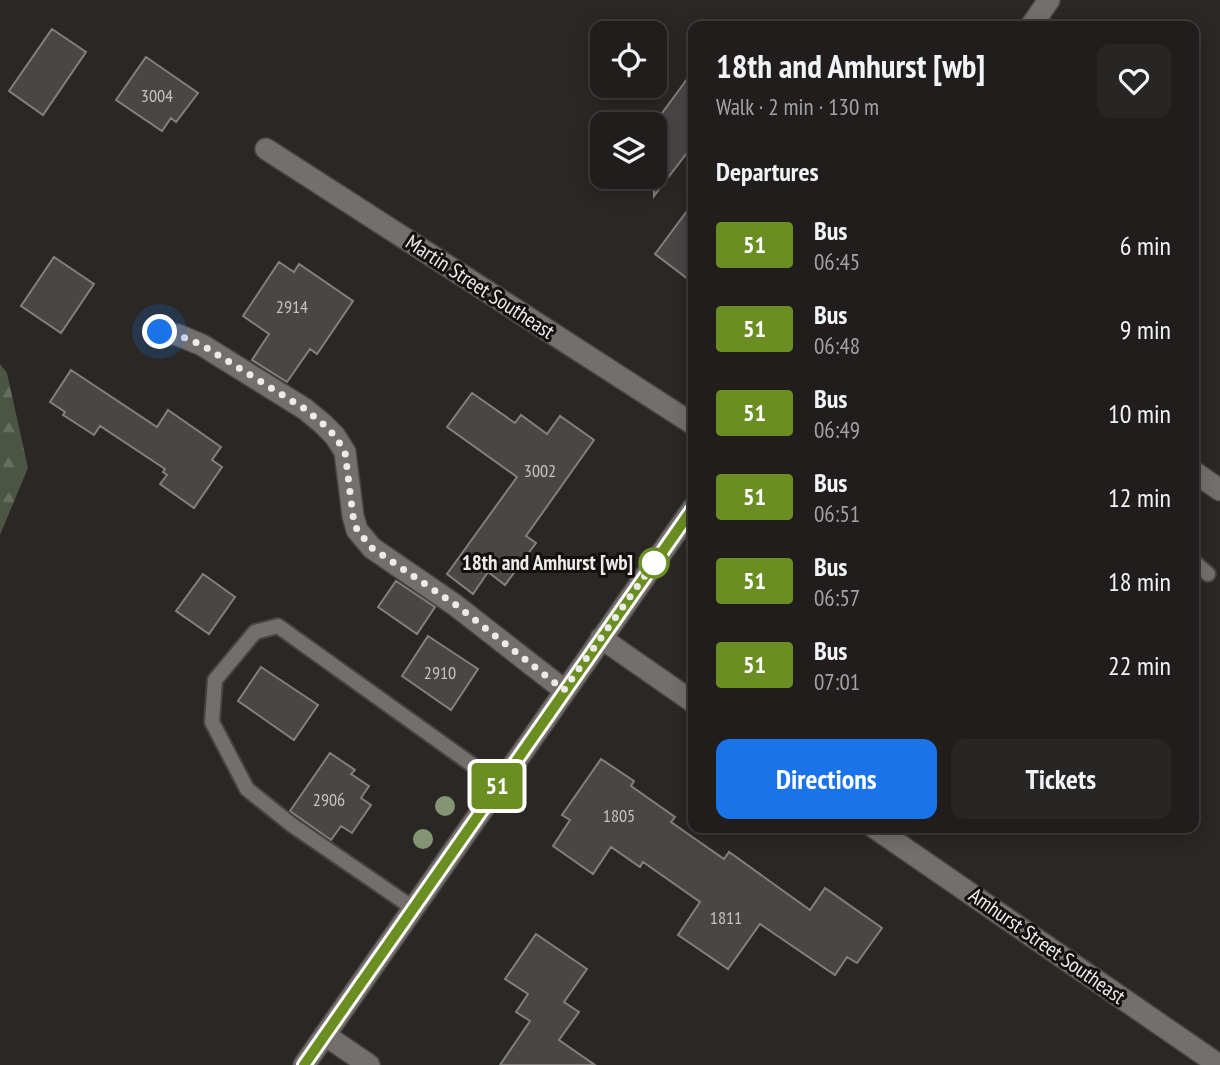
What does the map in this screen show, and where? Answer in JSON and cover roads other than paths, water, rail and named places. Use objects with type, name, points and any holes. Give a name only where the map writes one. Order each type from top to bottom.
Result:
[{"type":"street","points":[[1034,21],[1049,0]]},
{"type":"street","name":"Martin Street Southeast","points":[[266,149],[688,421]]},
{"type":"street","points":[[160,332],[178,335],[202,345],[305,409],[323,424],[345,452],[353,516],[357,530],[372,548],[456,605],[564,690]]},
{"type":"street","points":[[1199,475],[1220,490]]},
{"type":"street","points":[[304,1065],[688,515]]},
{"type":"street","points":[[601,638],[688,699]]},
{"type":"street","name":"Amhurst Street Southeast","points":[[882,833],[1219,1065]]},
{"type":"street","points":[[325,1035],[369,1065]]},
{"type":"lane","points":[[1199,566],[1208,574]]},
{"type":"lane","points":[[413,908],[292,825],[247,789],[212,722],[215,680],[255,632],[278,626],[499,784]]},
{"type":"place","name":"18th and Amhurst [wb]","points":[[654,563]]}]
